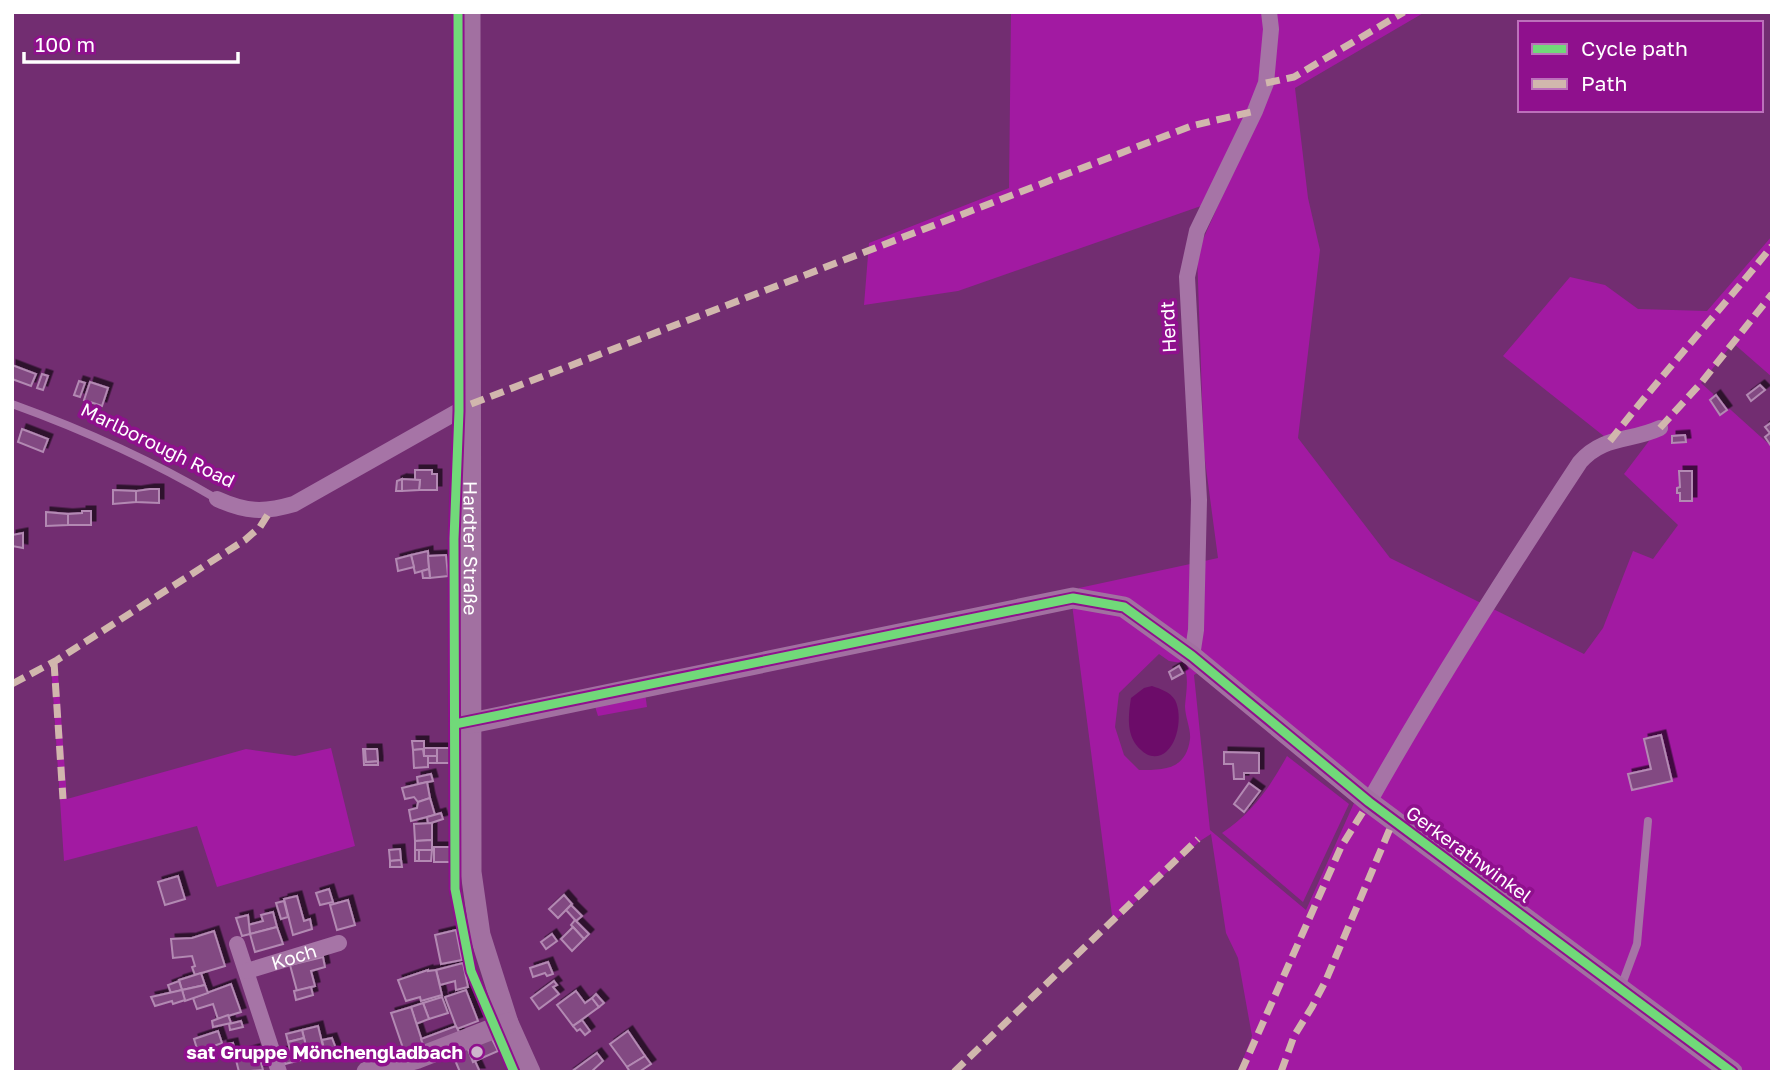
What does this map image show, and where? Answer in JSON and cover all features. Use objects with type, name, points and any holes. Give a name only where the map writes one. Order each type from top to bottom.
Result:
[{"type":"street","name":"Hardter Straße","points":[[470,12],[471,872],[480,935],[508,1023],[530,1072]]},
{"type":"street","name":"Herdt","points":[[1192,656],[1196,630],[1199,500],[1187,277],[1197,231],[1266,83],[1271,29],[1269,12]]},
{"type":"street","name":"Marlborough Road","points":[[217,499],[256,511],[270,512],[294,504],[471,404]]},
{"type":"street","points":[[1370,802],[1422,708],[1580,461],[1590,450],[1602,444],[1645,435],[1660,428]]},
{"type":"street","name":"Gerkerathwinkel","points":[[471,723],[1073,598],[1124,607],[1192,656],[1370,802],[1732,1072]]},
{"type":"street","name":"Koch","points":[[247,971],[339,943]]},
{"type":"street","name":"Koch","points":[[237,944],[279,1072]]},
{"type":"street","points":[[367,1072],[418,1058],[508,1023]]},
{"type":"lane","name":"Marlborough Road","points":[[12,404],[75,426],[134,453],[217,499]]},
{"type":"lane","points":[[1621,987],[1637,944],[1648,821]]},
{"type":"shaded area","points":[[1011,12],[1425,12],[1295,88],[1308,198],[1320,250],[1298,438],[1390,558],[1584,654],[1603,628],[1633,551],[1653,559],[1678,525],[1624,474],[1658,429],[1610,441],[1503,356],[1570,277],[1605,285],[1638,309],[1707,311],[1772,236],[1772,377],[1733,343],[1701,383],[1772,447],[1772,1072],[1238,1072],[1252,1036],[1238,958],[1226,933],[1211,834],[1200,841],[1113,923],[1072,604],[1079,588],[1218,558],[1204,453],[1197,253],[1221,199],[958,291],[864,305],[869,243],[1009,188]],"holes":[[[1159,654],[1169,661],[1182,663],[1186,672],[1185,710],[1190,739],[1188,749],[1179,762],[1157,770],[1139,770],[1124,755],[1115,727],[1119,693]],[[1199,672],[1354,803],[1306,910],[1210,830],[1194,675]]]},
{"type":"shaded area","points":[[57,660],[67,799],[246,749],[295,756],[331,748],[355,846],[217,887],[197,826],[64,861],[51,663]]},
{"type":"shaded area","points":[[1152,686],[1173,697],[1179,714],[1171,746],[1161,755],[1155,756],[1150,756],[1136,745],[1130,733],[1129,719],[1131,698],[1144,688]]},
{"type":"shaded area","points":[[645,693],[647,707],[598,716],[594,703]]},
{"type":"shaded area","points":[[1287,756],[1349,804],[1303,902],[1222,833],[1259,799]]},
{"type":"building","points":[[12,365],[36,374],[31,386],[12,379]]},
{"type":"building","points":[[42,374],[48,376],[43,390],[37,388]]},
{"type":"building","points":[[79,381],[85,383],[80,397],[74,395]]},
{"type":"building","points":[[90,382],[108,388],[102,406],[84,400]]},
{"type":"building","points":[[1760,385],[1765,390],[1751,401],[1747,395]]},
{"type":"building","points":[[1716,395],[1727,410],[1720,415],[1710,400]]},
{"type":"building","points":[[1772,422],[1771,446],[1765,437],[1770,433],[1765,427]]},
{"type":"building","points":[[22,429],[48,439],[43,452],[18,442]]},
{"type":"building","points":[[1685,435],[1686,442],[1672,443],[1672,436]]},
{"type":"building","points":[[415,470],[432,470],[432,474],[437,474],[437,490],[419,490],[420,480],[415,480]]},
{"type":"building","points":[[1679,471],[1692,471],[1692,501],[1680,501],[1680,493],[1677,493],[1677,488],[1680,487]]},
{"type":"building","points":[[402,479],[402,491],[396,491],[397,481]]},
{"type":"building","points":[[402,479],[420,480],[419,490],[402,491]]},
{"type":"building","points":[[159,489],[159,503],[136,502],[136,491]]},
{"type":"building","points":[[113,490],[136,491],[136,502],[113,504]]},
{"type":"building","points":[[91,511],[91,525],[68,525],[68,514]]},
{"type":"building","points":[[46,512],[68,514],[68,525],[46,526]]},
{"type":"building","points":[[23,533],[23,548],[12,546],[12,535]]},
{"type":"building","points":[[428,551],[429,569],[415,573],[411,555]]},
{"type":"building","points":[[411,555],[414,567],[398,571],[396,559]]},
{"type":"building","points":[[446,555],[448,576],[430,578],[428,556]]},
{"type":"building","points":[[429,569],[430,578],[423,578],[422,571]]},
{"type":"building","points":[[1179,666],[1183,673],[1172,679],[1169,672]]},
{"type":"building","points":[[1661,735],[1672,781],[1632,790],[1628,774],[1651,769],[1644,739]]},
{"type":"building","points":[[412,741],[424,741],[424,749],[413,750]]},
{"type":"building","points":[[424,748],[437,748],[437,756],[424,756]]},
{"type":"building","points":[[437,748],[452,748],[452,763],[437,763]]},
{"type":"building","points":[[363,749],[366,762],[378,761],[378,765],[364,765]]},
{"type":"building","points":[[365,749],[377,749],[378,761],[366,762]]},
{"type":"building","points":[[423,749],[424,756],[428,756],[428,767],[414,768],[413,750]]},
{"type":"building","points":[[1224,752],[1259,753],[1259,773],[1244,773],[1244,779],[1234,779],[1233,764],[1224,764]]},
{"type":"building","points":[[428,756],[437,756],[437,763],[428,763]]},
{"type":"building","points":[[431,774],[433,781],[418,784],[417,777]]},
{"type":"building","points":[[427,782],[430,798],[418,802],[414,797],[405,799],[402,788]]},
{"type":"building","points":[[1249,783],[1260,791],[1244,812],[1234,804]]},
{"type":"building","points":[[430,798],[435,815],[411,821],[409,810],[417,808],[418,802]]},
{"type":"building","points":[[441,813],[443,819],[428,824],[427,817]]},
{"type":"building","points":[[432,823],[432,840],[415,841],[414,824]]},
{"type":"building","points":[[432,840],[432,850],[415,850],[415,841]]},
{"type":"building","points":[[434,847],[450,847],[450,862],[434,862]]},
{"type":"building","points":[[400,849],[401,860],[390,861],[389,850]]},
{"type":"building","points":[[415,850],[419,850],[419,861],[415,861]]},
{"type":"building","points":[[419,850],[432,850],[431,861],[419,861]]},
{"type":"building","points":[[401,860],[402,867],[390,867],[390,861]]},
{"type":"building","points":[[178,876],[185,899],[165,905],[158,882]]},
{"type":"building","points":[[329,889],[333,902],[320,905],[316,893]]},
{"type":"building","points":[[564,895],[572,904],[558,918],[549,909]]},
{"type":"building","points":[[297,896],[304,921],[310,919],[312,929],[293,935],[284,899]]},
{"type":"building","points":[[348,900],[355,925],[337,930],[330,905]]},
{"type":"building","points":[[284,901],[288,917],[281,919],[276,903]]},
{"type":"building","points":[[571,905],[582,916],[576,921],[566,910]]},
{"type":"building","points":[[273,912],[277,927],[250,934],[248,925],[263,921],[261,915]]},
{"type":"building","points":[[248,915],[250,934],[242,936],[236,918]]},
{"type":"building","points":[[575,920],[589,934],[584,939],[571,925]]},
{"type":"building","points":[[277,927],[283,944],[255,952],[250,934]]},
{"type":"building","points":[[573,927],[584,939],[572,951],[561,939]]},
{"type":"building","points":[[456,930],[462,960],[441,964],[435,935]]},
{"type":"building","points":[[214,931],[225,966],[195,975],[192,956],[173,958],[171,939],[192,938]]},
{"type":"building","points":[[552,934],[557,941],[546,949],[541,942]]},
{"type":"building","points":[[323,957],[325,967],[311,971],[315,986],[297,991],[290,965]]},
{"type":"building","points":[[548,962],[553,974],[547,976],[545,973],[533,977],[530,968]]},
{"type":"building","points":[[463,963],[468,987],[456,990],[455,981],[440,985],[436,970]]},
{"type":"building","points":[[436,970],[442,995],[421,1001],[420,997],[406,1001],[398,980]]},
{"type":"building","points":[[201,973],[205,985],[182,990],[179,980]]},
{"type":"building","points":[[179,981],[182,990],[171,993],[168,985]]},
{"type":"building","points":[[554,981],[557,985],[553,987],[559,994],[539,1009],[531,998]]},
{"type":"building","points":[[231,984],[241,1012],[218,1019],[213,1004],[197,1009],[193,998]]},
{"type":"building","points":[[205,985],[208,993],[185,1001],[182,990]]},
{"type":"building","points":[[311,987],[313,995],[296,1000],[294,991]]},
{"type":"building","points":[[182,990],[185,1000],[173,1004],[172,1001],[155,1006],[151,997]]},
{"type":"building","points":[[466,990],[478,1021],[457,1029],[445,997]]},
{"type":"building","points":[[576,991],[585,1003],[592,998],[599,1007],[573,1026],[557,1005]]},
{"type":"building","points":[[596,994],[604,1003],[599,1007],[592,998]]},
{"type":"building","points":[[442,997],[448,1013],[429,1019],[423,1003]]},
{"type":"building","points":[[423,1003],[429,1019],[416,1024],[411,1007]]},
{"type":"building","points":[[411,1007],[424,1047],[405,1054],[391,1013]]},
{"type":"building","points":[[228,1015],[231,1023],[213,1027],[212,1021]]},
{"type":"building","points":[[582,1020],[590,1031],[585,1035],[573,1026]]},
{"type":"building","points":[[241,1021],[243,1027],[230,1030],[229,1024]]},
{"type":"building","points":[[318,1026],[325,1054],[309,1058],[302,1030]]},
{"type":"building","points":[[456,1026],[460,1034],[424,1047],[421,1039]]},
{"type":"building","points":[[302,1030],[304,1038],[288,1042],[286,1034]]},
{"type":"building","points":[[218,1031],[222,1043],[198,1052],[194,1039]]},
{"type":"building","points":[[628,1031],[645,1056],[627,1067],[610,1044]]},
{"type":"building","points":[[491,1037],[498,1051],[473,1062],[467,1047]]},
{"type":"building","points":[[304,1038],[309,1058],[293,1062],[288,1042]]},
{"type":"building","points":[[332,1038],[337,1051],[325,1054],[322,1040]]},
{"type":"building","points":[[233,1043],[236,1056],[227,1058],[223,1045]]},
{"type":"building","points":[[467,1047],[480,1072],[460,1072],[452,1053]]},
{"type":"building","points":[[255,1049],[257,1056],[245,1058],[244,1052]]},
{"type":"building","points":[[290,1049],[293,1062],[285,1064],[281,1052]]},
{"type":"building","points":[[597,1053],[603,1061],[591,1072],[571,1072]]},
{"type":"building","points":[[259,1055],[263,1070],[239,1072],[236,1060]]},
{"type":"building","points":[[645,1056],[651,1064],[639,1072],[630,1072],[627,1067]]},
{"type":"marked path","points":[[1266,83],[1294,77],[1404,12]]},
{"type":"marked path","points":[[471,404],[1191,126],[1255,111]]},
{"type":"marked path","points":[[1610,441],[1772,246]]},
{"type":"marked path","points":[[1660,428],[1701,383],[1772,294]]},
{"type":"marked path","points":[[12,684],[57,660],[245,540],[260,527],[270,511]]},
{"type":"marked path","points":[[54,662],[63,799]]},
{"type":"marked path","points":[[1241,1072],[1341,847],[1369,802]]},
{"type":"marked path","points":[[1281,1072],[1294,1036],[1326,980],[1394,819]]},
{"type":"marked path","points":[[954,1072],[1198,839]]},
{"type":"cycle path","points":[[458,12],[459,411],[454,539],[455,889],[471,971],[514,1072]]},
{"type":"cycle path","points":[[455,724],[1073,598],[1124,607],[1192,656],[1369,802],[1732,1072]]},
{"type":"place","name":"sat Gruppe Mönchengladbach","points":[[477,1052]]}]
